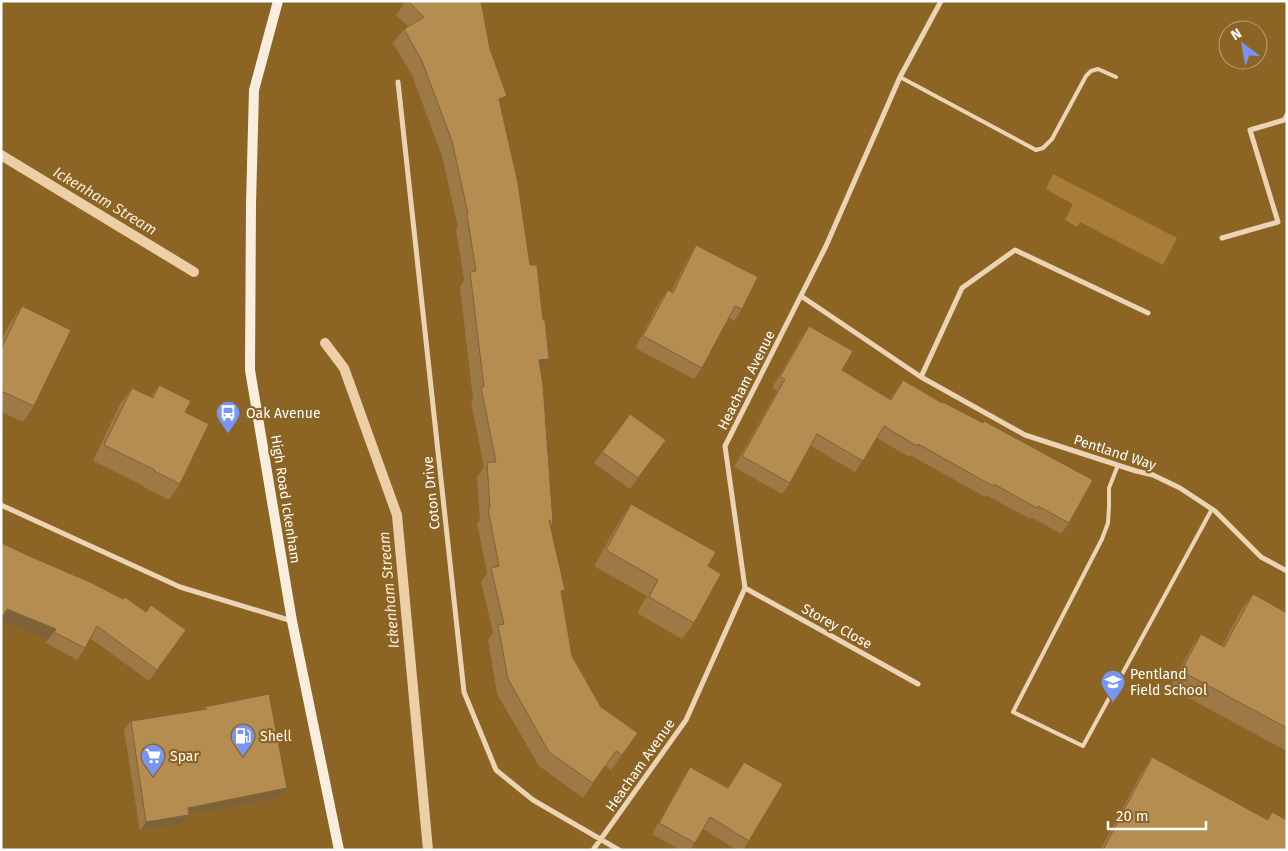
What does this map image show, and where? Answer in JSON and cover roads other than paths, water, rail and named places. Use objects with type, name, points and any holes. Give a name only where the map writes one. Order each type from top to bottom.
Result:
[{"type":"main road","name":"High Road Ickenham","points":[[278,1],[254,90],[250,370],[292,621],[339,850]]},
{"type":"street","name":"Heacham Avenue","points":[[593,850],[686,720],[745,588],[725,446],[826,246],[900,77],[941,1]]},
{"type":"street","name":"Coton Drive","points":[[398,82],[464,692],[496,770],[533,800],[619,850]]},
{"type":"street","points":[[1222,238],[1278,222],[1250,130],[1284,120],[1287,115]]},
{"type":"street","points":[[922,377],[962,288],[1015,250],[1148,313]]},
{"type":"street","name":"Pentland Way","points":[[800,296],[922,377],[1024,435],[1154,475],[1180,488],[1212,509],[1261,557],[1287,571]]},
{"type":"street","points":[[1,505],[180,586],[292,621]]},
{"type":"street","name":"Storey Close","points":[[745,588],[918,684]]},
{"type":"lane","points":[[900,77],[1036,150],[1043,148],[1052,139],[1090,71],[1098,69],[1116,77]]},
{"type":"lane","points":[[1118,465],[1109,488],[1110,507],[1108,523],[1102,539],[1013,712],[1083,746],[1212,509]]},
{"type":"waterway","name":"Ickenham Stream","points":[[1,155],[194,272]]},
{"type":"waterway","name":"Ickenham Stream","points":[[325,343],[344,368],[397,515],[428,850]]},
{"type":"place","name":"Oak Avenue","points":[[228,434]]},
{"type":"place","name":"Pentland Field School","points":[[1113,703]]},
{"type":"place","name":"Shell","points":[[243,757]]},
{"type":"place","name":"Spar","points":[[153,777]]}]
